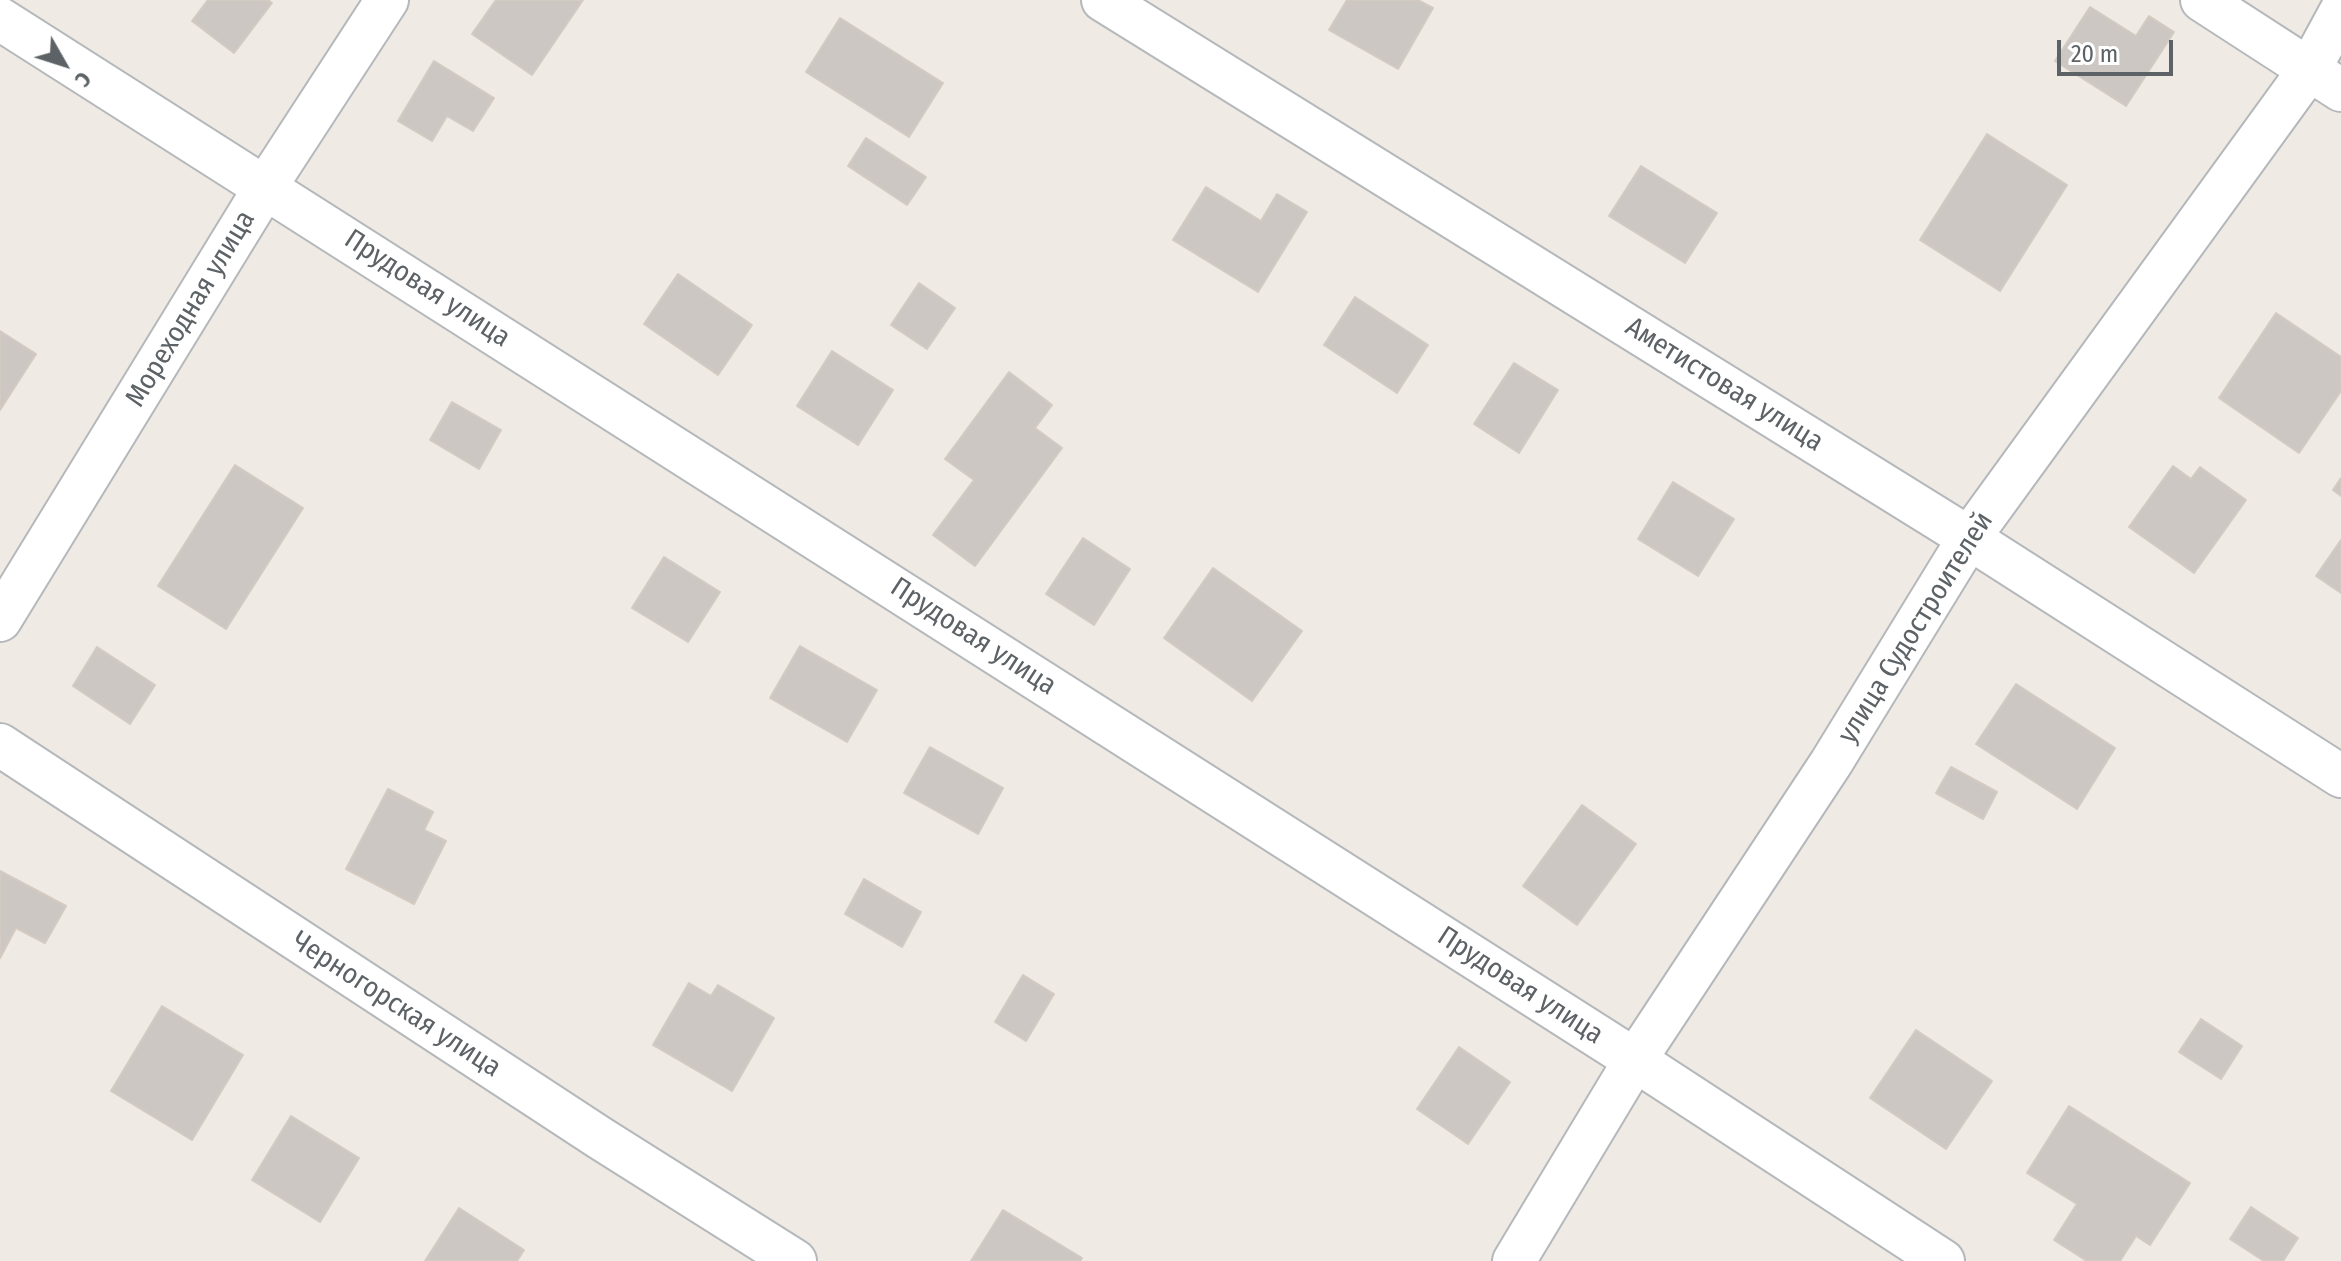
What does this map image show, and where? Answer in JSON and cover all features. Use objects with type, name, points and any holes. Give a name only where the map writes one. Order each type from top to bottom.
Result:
[{"type":"street","name":"Мореходная улица","points":[[0,620],[266,186],[387,0]]},
{"type":"street","name":"Аметистовая улица","points":[[1103,0],[1969,538],[2341,776]]},
{"type":"street","points":[[2202,0],[2325,80]]},
{"type":"street","name":"улица Судостроителей","points":[[1514,1261],[1635,1060],[1831,763],[1969,538],[2325,80],[2341,11]]},
{"type":"street","name":"Прудовая улица","points":[[0,19],[1635,1060],[1943,1261]]},
{"type":"street","name":"Черногорская улица","points":[[0,745],[600,1138],[795,1261]]},
{"type":"building","points":[[208,0],[268,0],[272,3],[234,53],[192,21]]},
{"type":"building","points":[[496,0],[583,0],[532,75],[472,34]]},
{"type":"building","points":[[1347,0],[1418,0],[1433,8],[1398,69],[1329,30]]},
{"type":"building","points":[[2090,7],[2136,36],[2149,16],[2174,32],[2126,106],[2055,61]]},
{"type":"building","points":[[840,18],[943,83],[909,137],[806,72]]},
{"type":"building","points":[[434,61],[494,98],[473,131],[447,116],[432,141],[398,121]]},
{"type":"building","points":[[1987,134],[2067,185],[2000,291],[1920,240]]},
{"type":"building","points":[[866,138],[926,177],[907,205],[848,166]]},
{"type":"building","points":[[1641,166],[1717,213],[1685,263],[1609,216]]},
{"type":"building","points":[[1206,187],[1261,221],[1277,194],[1307,212],[1258,292],[1173,240]]},
{"type":"building","points":[[678,274],[752,325],[718,375],[644,324]]},
{"type":"building","points":[[919,283],[955,308],[927,349],[891,325]]},
{"type":"building","points":[[1355,297],[1428,345],[1397,393],[1324,345]]},
{"type":"building","points":[[2276,313],[2341,357],[2341,391],[2299,453],[2219,398]]},
{"type":"building","points":[[0,331],[36,354],[0,410]]},
{"type":"building","points":[[832,351],[893,390],[858,445],[797,406]]},
{"type":"building","points":[[1514,363],[1558,390],[1519,453],[1474,424]]},
{"type":"building","points":[[1009,372],[1052,405],[1035,428],[1062,448],[975,566],[933,535],[974,480],[945,459]]},
{"type":"building","points":[[452,402],[501,430],[479,469],[430,440]]},
{"type":"building","points":[[235,465],[303,508],[226,629],[158,586]]},
{"type":"building","points":[[2173,466],[2191,479],[2200,467],[2246,500],[2194,573],[2129,527]]},
{"type":"building","points":[[2341,478],[2341,496],[2333,490]]},
{"type":"building","points":[[1673,482],[1734,519],[1698,576],[1638,539]]},
{"type":"building","points":[[1083,538],[1130,569],[1094,625],[1046,594]]},
{"type":"building","points":[[2341,540],[2341,593],[2316,576]]},
{"type":"building","points":[[664,557],[720,592],[688,642],[632,608]]},
{"type":"building","points":[[1213,568],[1302,631],[1252,701],[1164,638]]},
{"type":"building","points":[[800,646],[877,690],[847,742],[770,698]]},
{"type":"building","points":[[97,647],[155,685],[130,724],[73,686]]},
{"type":"building","points":[[2016,684],[2115,748],[2077,809],[1976,744]]},
{"type":"building","points":[[930,747],[1003,788],[978,834],[904,793]]},
{"type":"building","points":[[1951,767],[1997,792],[1983,819],[1936,793]]},
{"type":"building","points":[[388,789],[433,812],[424,830],[446,841],[414,904],[346,869]]},
{"type":"building","points":[[1582,805],[1636,844],[1577,925],[1523,886]]},
{"type":"building","points":[[0,871],[66,906],[45,943],[16,928],[0,958]]},
{"type":"building","points":[[864,879],[921,912],[902,947],[845,914]]},
{"type":"building","points":[[1023,975],[1054,994],[1026,1041],[995,1022]]},
{"type":"building","points":[[689,983],[711,996],[718,985],[774,1018],[732,1091],[653,1045]]},
{"type":"building","points":[[162,1006],[243,1055],[192,1140],[111,1091]]},
{"type":"building","points":[[2201,1019],[2242,1046],[2221,1079],[2179,1052]]},
{"type":"building","points":[[1916,1030],[1992,1081],[1946,1149],[1870,1098]]},
{"type":"building","points":[[1459,1047],[1510,1082],[1468,1144],[1417,1109]]},
{"type":"building","points":[[2069,1106],[2190,1183],[2150,1245],[2136,1236],[2120,1261],[2087,1261],[2054,1240],[2077,1204],[2027,1173]]},
{"type":"building","points":[[291,1116],[359,1158],[320,1222],[252,1180]]},
{"type":"building","points":[[2251,1207],[2298,1238],[2283,1261],[2264,1261],[2230,1239]]},
{"type":"building","points":[[459,1208],[524,1250],[517,1261],[425,1261]]},
{"type":"building","points":[[1003,1210],[1082,1258],[1080,1261],[971,1261]]}]
